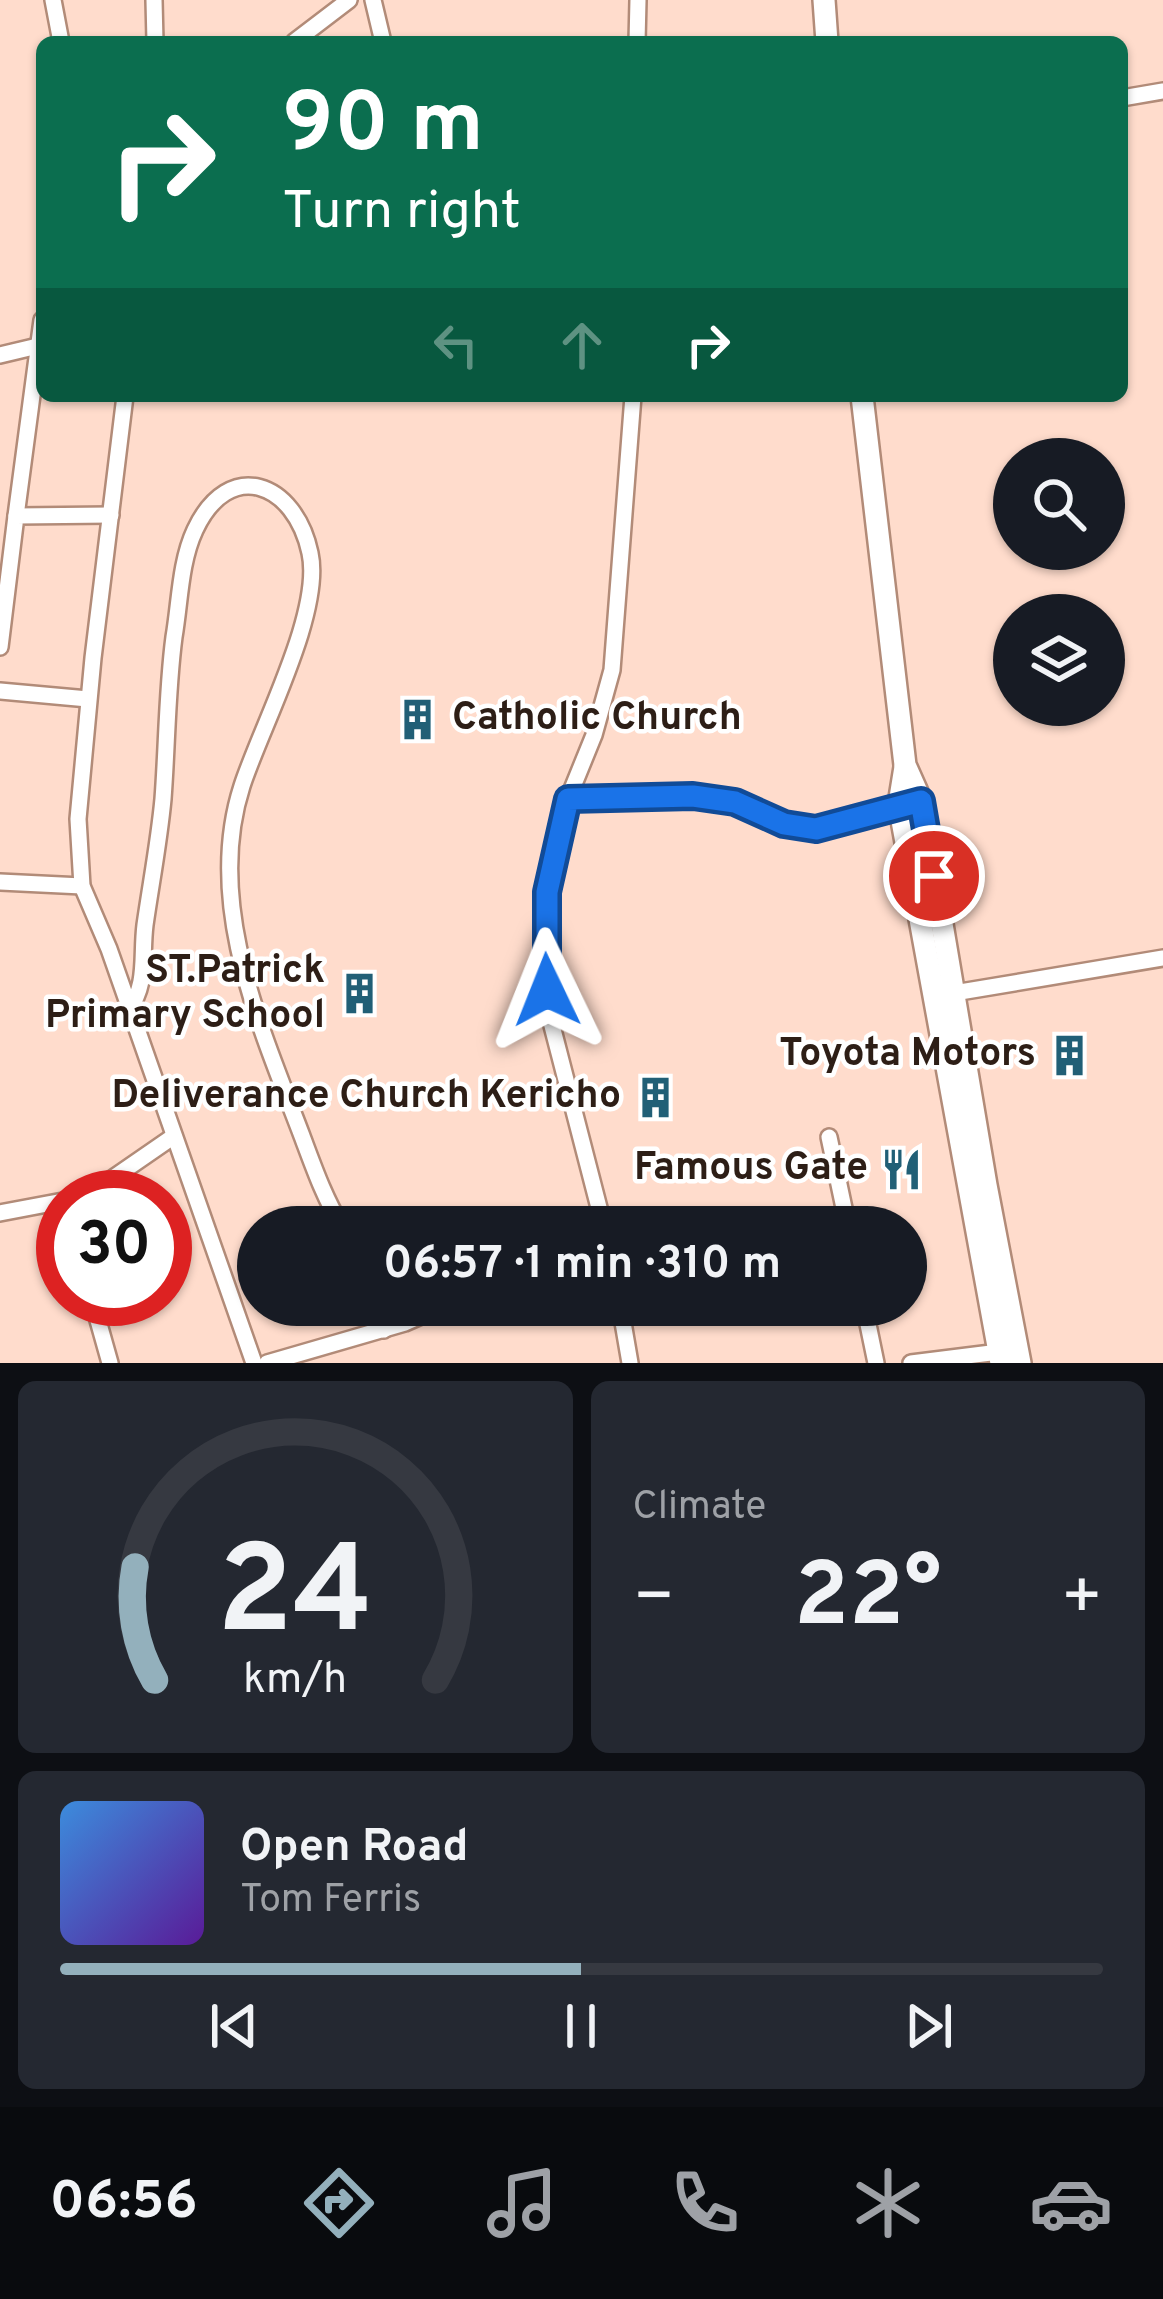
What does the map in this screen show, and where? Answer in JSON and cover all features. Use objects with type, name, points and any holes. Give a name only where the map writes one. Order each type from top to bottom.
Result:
[{"type":"highway","points":[[824,0],[827,36]]},
{"type":"highway","points":[[863,402],[910,802],[1000,1358]]},
{"type":"highway","points":[[910,802],[954,993],[1020,1363]]},
{"type":"street","points":[[53,0],[60,36]]},
{"type":"street","points":[[154,0],[155,36]]},
{"type":"street","points":[[302,36],[349,0]]},
{"type":"street","points":[[374,0],[382,36]]},
{"type":"street","points":[[637,36],[638,0]]},
{"type":"street","points":[[1128,97],[1163,91]]},
{"type":"street","points":[[0,355],[36,346]]},
{"type":"street","points":[[0,647],[36,379]]},
{"type":"street","points":[[124,402],[88,698],[78,819],[82,886],[109,949],[254,1363]]},
{"type":"street","points":[[599,1206],[550,1018],[544,963],[551,860],[612,670],[633,402]]},
{"type":"street","points":[[128,1011],[142,986],[172,650],[185,562],[193,534],[213,504],[224,495],[261,486],[278,494],[295,513],[310,551],[311,577],[300,633],[237,801],[231,856],[234,910],[252,1006],[316,1179],[331,1206]]},
{"type":"street","points":[[16,516],[110,515]]},
{"type":"street","points":[[0,691],[88,698]]},
{"type":"street","points":[[568,799],[693,796],[735,802],[784,824],[816,829],[910,802]]},
{"type":"street","points":[[0,882],[82,886]]},
{"type":"street","points":[[954,993],[1163,958]]},
{"type":"street","points":[[125,1170],[174,1136]]},
{"type":"street","points":[[829,1136],[844,1206]]},
{"type":"street","points":[[0,1213],[36,1208]]},
{"type":"street","points":[[100,1326],[110,1363]]},
{"type":"street","points":[[382,1326],[383,1330]]},
{"type":"street","points":[[268,1363],[393,1326]]},
{"type":"street","points":[[624,1326],[630,1363]]},
{"type":"street","points":[[868,1326],[876,1363]]},
{"type":"street","points":[[911,1363],[1000,1358]]},
{"type":"place","name":"Catholic Church","points":[[418,719]]},
{"type":"place","name":"ST.Patrick Primary School","points":[[359,994]]},
{"type":"place","name":"Toyota Motors","points":[[1070,1055]]},
{"type":"place","name":"Deliverance Church Kericho","points":[[655,1097]]},
{"type":"place","name":"Famous Gate","points":[[902,1169]]},
{"type":"route","points":[[547,990],[547,892],[568,799],[693,796],[735,802],[784,824],[816,829],[921,801],[934,876]]}]
